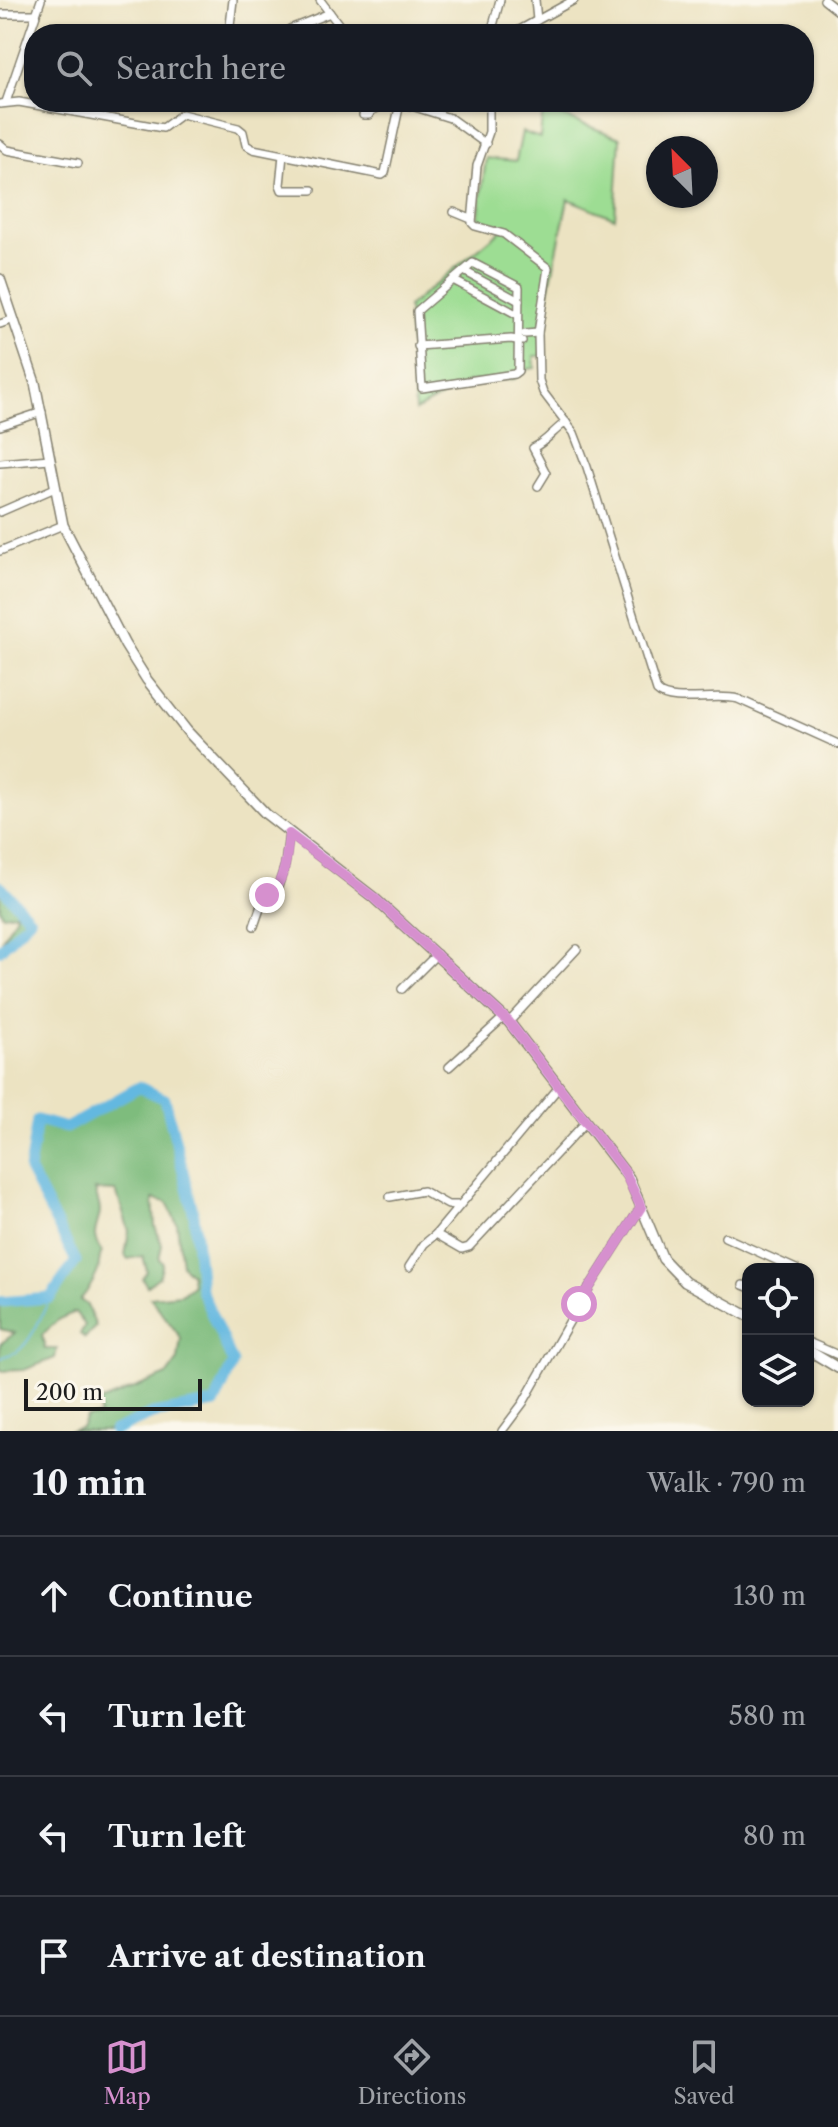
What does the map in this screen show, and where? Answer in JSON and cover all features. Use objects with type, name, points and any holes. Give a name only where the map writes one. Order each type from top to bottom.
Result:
[{"type":"street","points":[[32,24],[41,0]]},
{"type":"street","points":[[230,24],[233,0]]},
{"type":"street","points":[[320,0],[338,24]]},
{"type":"street","points":[[493,24],[500,0]]},
{"type":"street","points":[[535,0],[537,20]]},
{"type":"street","points":[[529,24],[574,0]]},
{"type":"street","points":[[824,0],[838,11]]},
{"type":"street","points":[[302,24],[330,13]]},
{"type":"street","points":[[0,14],[36,14]]},
{"type":"street","points":[[24,46],[3,103],[24,106]]},
{"type":"street","points":[[72,112],[163,128],[182,114],[242,130],[246,145],[253,149],[383,174],[394,112]]},
{"type":"street","points":[[363,115],[370,112]]},
{"type":"street","points":[[430,112],[450,118],[486,144]]},
{"type":"street","points":[[488,112],[486,144],[477,166],[471,219],[475,226],[504,234],[548,268],[538,337],[543,392],[574,433],[660,695],[673,698],[734,697],[838,744]]},
{"type":"street","points":[[0,144],[7,150],[78,163]]},
{"type":"street","points":[[283,155],[282,190],[312,190]]},
{"type":"street","points":[[454,212],[471,219]]},
{"type":"street","points":[[474,263],[519,286],[518,371],[423,388],[417,311],[464,271],[474,263]]},
{"type":"street","points":[[464,271],[519,301]]},
{"type":"street","points":[[0,279],[29,359],[63,525],[130,654],[152,687],[201,747],[258,806],[289,834],[373,897],[507,1019],[629,1178],[657,1250],[670,1268],[685,1282],[742,1313]]},
{"type":"street","points":[[453,280],[518,315]]},
{"type":"street","points":[[0,324],[14,319]]},
{"type":"street","points":[[418,346],[538,337]]},
{"type":"street","points":[[0,426],[42,412]]},
{"type":"street","points":[[538,486],[546,473],[533,448],[546,441],[566,422]]},
{"type":"street","points":[[0,463],[50,459]]},
{"type":"street","points":[[0,512],[55,488]]},
{"type":"street","points":[[0,551],[63,525]]},
{"type":"street","points":[[254,926],[264,897],[278,887],[289,834]]},
{"type":"street","points":[[449,1067],[507,1019],[577,949]]},
{"type":"street","points":[[402,989],[437,954]]},
{"type":"street","points":[[409,1267],[424,1244],[436,1234],[559,1087]]},
{"type":"street","points":[[436,1234],[462,1249],[469,1247],[586,1122]]},
{"type":"street","points":[[390,1197],[423,1191],[448,1205],[459,1205]]},
{"type":"street","points":[[502,1431],[523,1403],[584,1296],[641,1207]]},
{"type":"street","points":[[725,1237],[783,1263]]},
{"type":"street","points":[[814,1345],[838,1355]]},
{"type":"street","points":[[814,1354],[838,1368]]},
{"type":"green space","points":[[543,112],[551,112],[620,138],[615,218],[568,199],[541,328],[542,356],[534,356],[535,368],[514,379],[468,382],[415,411],[408,307],[505,227],[478,220],[486,158],[516,161],[522,132],[540,138]]},
{"type":"green space","points":[[0,886],[30,919],[0,950],[16,913],[3,915]]},
{"type":"green space","points":[[139,1087],[165,1099],[194,1215],[201,1290],[233,1363],[215,1403],[152,1414],[114,1431],[68,1431],[81,1428],[86,1417],[99,1416],[100,1402],[167,1375],[178,1360],[181,1338],[150,1297],[181,1294],[192,1285],[191,1274],[182,1265],[177,1224],[167,1202],[153,1199],[155,1226],[162,1245],[159,1259],[163,1263],[159,1277],[147,1286],[142,1278],[147,1271],[143,1256],[128,1259],[125,1255],[129,1231],[116,1191],[95,1190],[100,1211],[95,1235],[102,1252],[96,1275],[80,1300],[87,1305],[96,1326],[85,1338],[80,1334],[85,1325],[75,1312],[59,1319],[42,1335],[45,1349],[57,1349],[55,1358],[24,1370],[0,1371],[0,1344],[15,1333],[0,1329],[0,1302],[50,1297],[76,1261],[29,1170],[37,1120],[61,1126]]},
{"type":"waterway","points":[[0,886],[30,919],[0,950]]},
{"type":"waterway","points":[[0,1302],[50,1298],[76,1261],[29,1170],[37,1120],[66,1128],[139,1087],[165,1099],[194,1215],[201,1290],[233,1363],[215,1403],[152,1414],[114,1431]]},
{"type":"waterway","points":[[0,1359],[16,1352],[28,1340],[50,1298]]},
{"type":"route","points":[[267,895],[278,887],[289,834],[373,897],[526,1041],[624,1171],[641,1207],[579,1304]]}]
